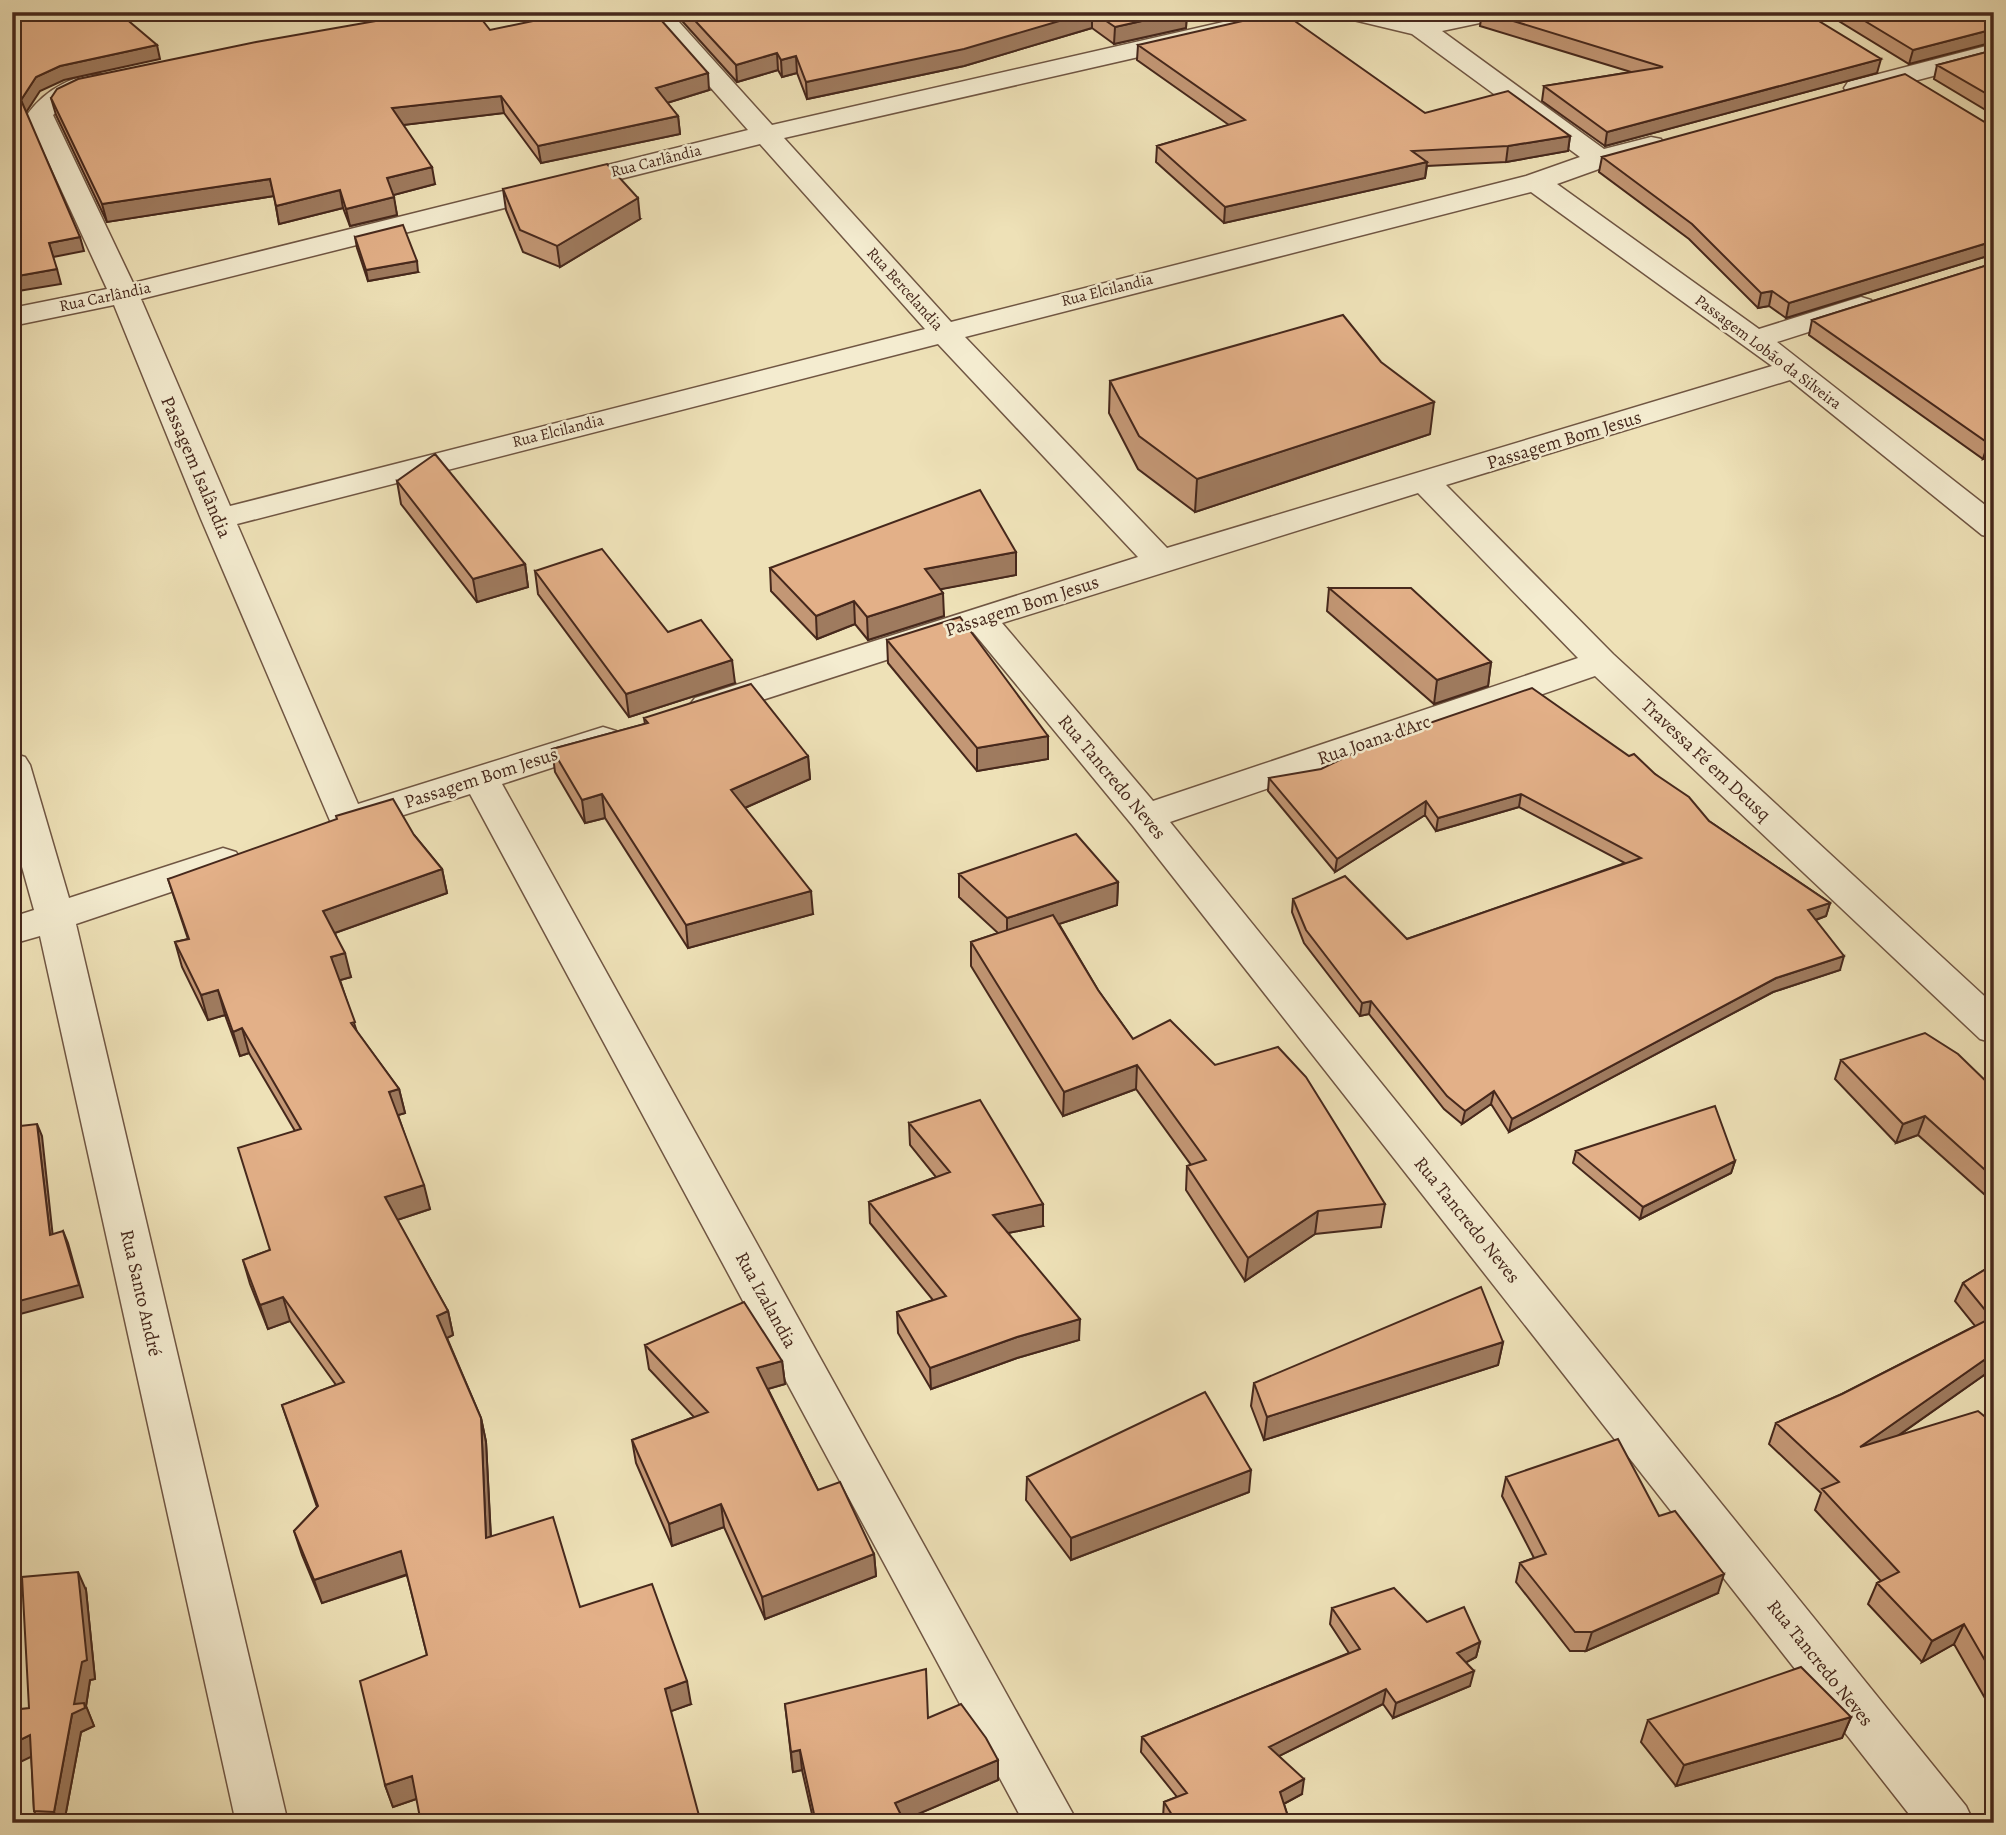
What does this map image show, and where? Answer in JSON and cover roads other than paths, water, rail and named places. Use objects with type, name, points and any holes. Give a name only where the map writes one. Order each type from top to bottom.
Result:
[{"type":"street","name":"Rua Bercelandia","points":[[656,12],[943,331],[1160,561]]},
{"type":"street","name":"Rua Carlândia","points":[[12,317],[124,294],[766,134],[1301,12]]},
{"type":"street","points":[[1350,12],[1421,28],[1600,159]]},
{"type":"street","points":[[1421,28],[1499,12]]},
{"type":"street","points":[[1836,94],[1891,69],[1994,52]]},
{"type":"street","points":[[1891,69],[1936,96]]},
{"type":"street","name":"Passagem Isalândia","points":[[125,78],[74,88],[50,99],[40,115],[124,294],[217,519],[333,825]]},
{"type":"street","name":"Rua Elcilandia","points":[[217,519],[943,331],[1536,182],[1600,159],[1679,137]]},
{"type":"street","name":"Passagem Lobão da Silveira","points":[[1536,182],[1795,369],[1994,528]]},
{"type":"street","points":[[1754,340],[1887,298]]},
{"type":"street","name":"Passagem Bom Jesus","points":[[678,716],[1160,561],[1426,483],[1795,369]]},
{"type":"street","name":"Travessa Fé em Deusq","points":[[1426,483],[1601,662],[1994,1029]]},
{"type":"street","name":"Rua Tancredo Neves","points":[[981,620],[1146,817],[1948,1823]]},
{"type":"street","name":"Rua Joana d'Arc","points":[[1146,817],[1601,662]]},
{"type":"street","name":"Passagem Bom Jesus","points":[[333,825],[638,728]]},
{"type":"street","name":"Rua Santo André","points":[[12,765],[55,916],[262,1823]]},
{"type":"street","name":"Rua Izalandia","points":[[480,778],[1052,1823]]},
{"type":"street","points":[[12,931],[254,851]]}]
